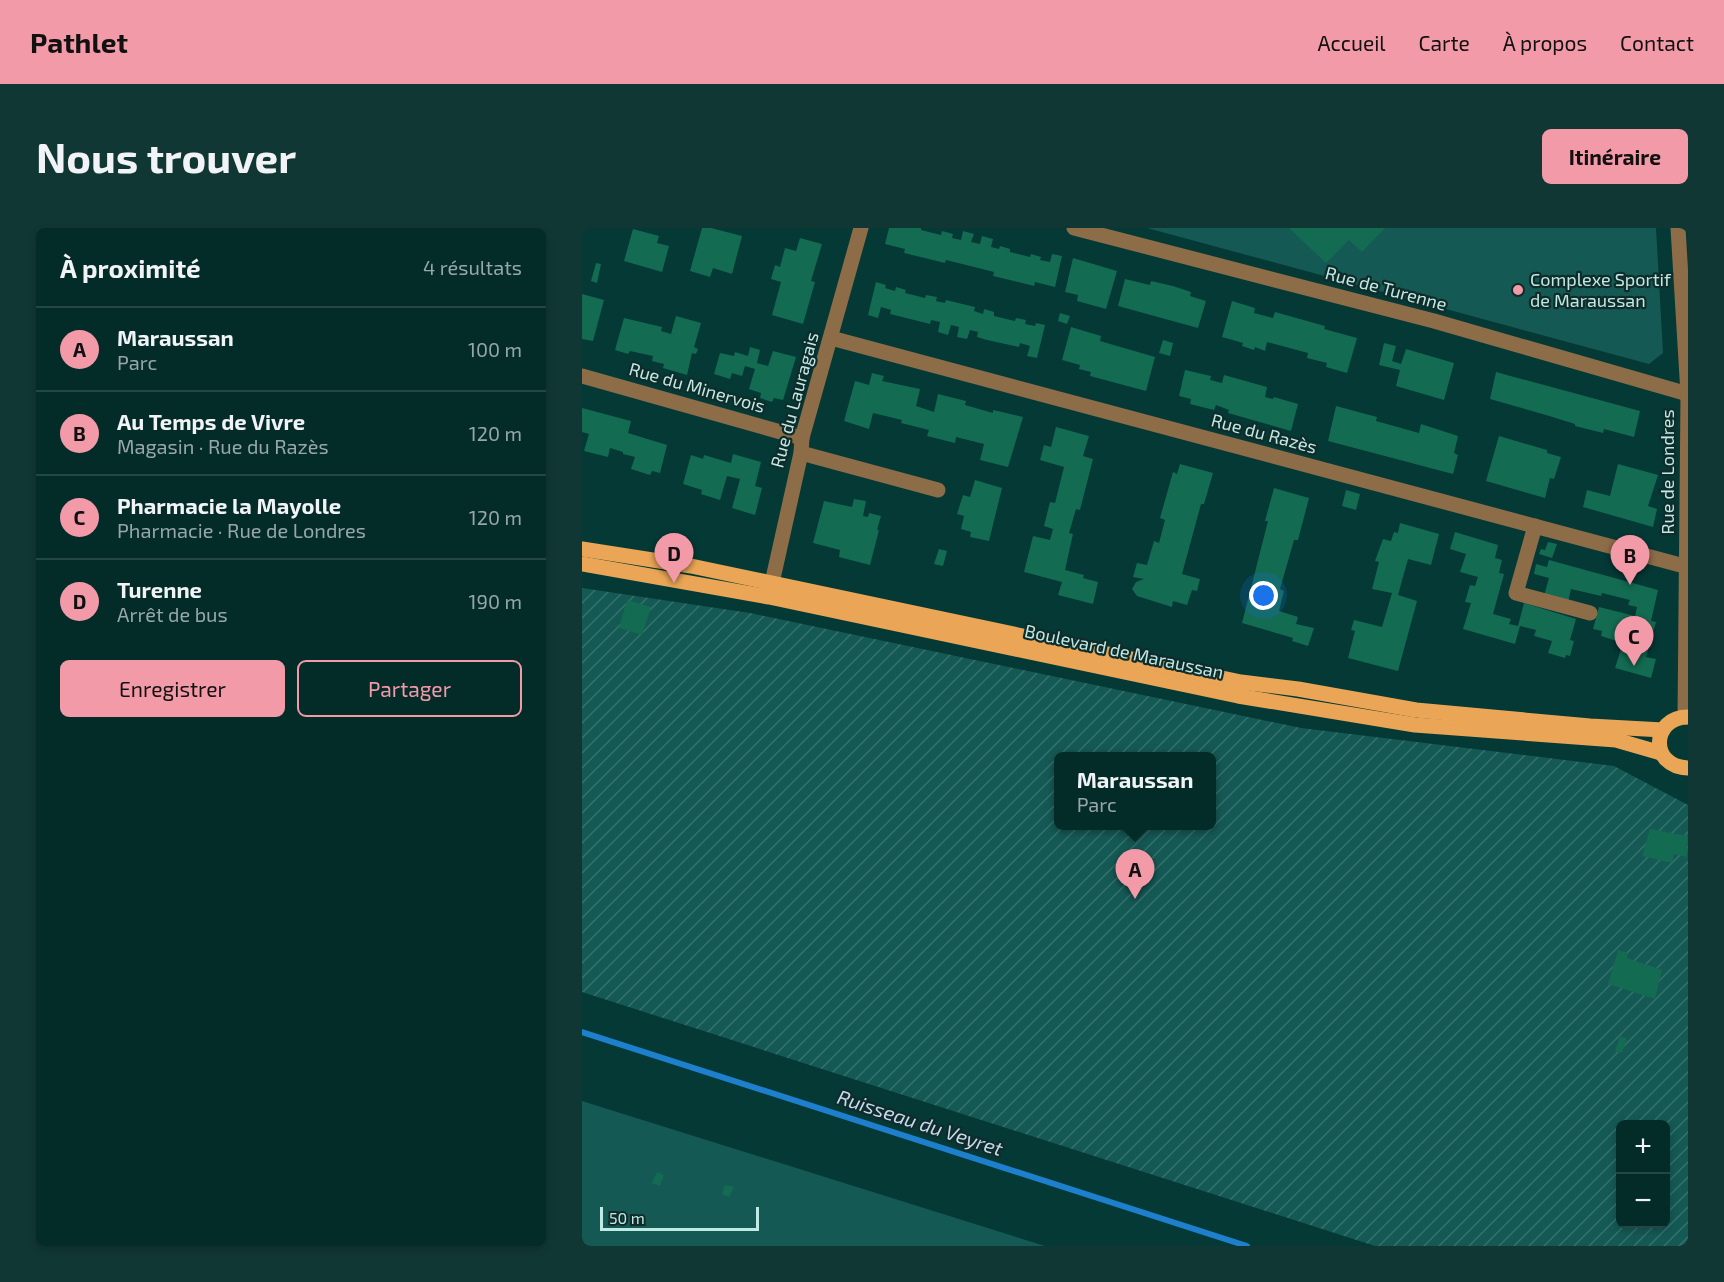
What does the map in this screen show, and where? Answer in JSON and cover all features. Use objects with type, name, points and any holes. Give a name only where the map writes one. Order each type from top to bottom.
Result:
[{"type":"main road","name":"Boulevard de Maraussan","points":[[582,549],[679,564],[1241,682],[1298,689],[1416,711],[1590,726],[1663,729]]},
{"type":"main road","name":"Boulevard de Maraussan","points":[[582,564],[769,597],[1238,696],[1415,725],[1616,740],[1661,753],[1672,765],[1688,768]]},
{"type":"main road","points":[[1661,753],[1659,745],[1663,729],[1676,718],[1687,717]]},
{"type":"street","name":"Rue du Lauragais","points":[[772,583],[802,445],[861,228]]},
{"type":"street","name":"Rue de Turenne","points":[[1074,228],[1434,321],[1688,394]]},
{"type":"street","name":"Rue de Londres","points":[[1678,228],[1684,263],[1688,394],[1687,717]]},
{"type":"street","name":"Rue du Razès","points":[[831,338],[1688,567]]},
{"type":"street","name":"Rue du Minervois","points":[[582,376],[938,489]]},
{"type":"street","points":[[1535,526],[1516,593],[1590,613]]},
{"type":"shaded area","name":"Complexe Sportif de Maraussan","points":[[1147,228],[1656,228],[1663,353],[1649,364]]},
{"type":"shaded area","points":[[582,588],[750,613],[1301,728],[1614,766],[1688,805],[1688,1246],[1375,1246],[582,992]]},
{"type":"shaded area","points":[[582,1101],[1045,1246],[582,1246]]},
{"type":"building","points":[[702,228],[742,236],[732,274],[713,268],[710,277],[690,271]]},
{"type":"building","points":[[889,228],[921,228],[921,230],[941,235],[942,231],[953,234],[952,238],[961,240],[963,231],[974,234],[971,242],[980,244],[982,236],[993,239],[991,247],[999,249],[1000,246],[1010,249],[1010,252],[1030,257],[1031,254],[1041,257],[1040,260],[1050,262],[1052,254],[1062,256],[1055,287],[1035,282],[1034,286],[993,276],[994,272],[946,260],[945,263],[904,253],[905,249],[885,244]]},
{"type":"building","points":[[1289,228],[1385,228],[1362,252],[1349,240],[1326,263]]},
{"type":"building","points":[[633,229],[659,236],[657,243],[669,246],[662,272],[624,261]]},
{"type":"building","points":[[800,238],[822,244],[811,281],[815,282],[803,324],[772,315],[781,282],[771,279],[775,265],[780,267],[785,248],[796,251]]},
{"type":"building","points":[[1073,258],[1117,271],[1106,309],[1077,301],[1078,295],[1065,292]]},
{"type":"building","points":[[596,263],[601,264],[597,283],[591,281]]},
{"type":"building","points":[[1125,279],[1150,285],[1151,281],[1173,286],[1191,292],[1190,296],[1206,301],[1198,328],[1118,306]]},
{"type":"building","points":[[876,282],[895,291],[896,287],[906,290],[905,293],[925,298],[926,295],[937,297],[936,301],[945,303],[946,300],[975,307],[974,311],[983,314],[984,309],[994,312],[994,316],[1015,321],[1016,318],[1026,320],[1025,324],[1035,326],[1036,323],[1045,325],[1037,358],[1027,356],[1030,346],[1020,343],[1019,347],[987,340],[977,337],[978,332],[970,330],[967,339],[957,337],[959,327],[951,325],[948,335],[938,332],[940,322],[931,320],[930,324],[890,314],[891,310],[881,307],[878,318],[868,315]]},
{"type":"building","points":[[582,294],[604,300],[593,341],[582,339]]},
{"type":"building","points":[[1232,301],[1255,308],[1254,313],[1273,318],[1275,312],[1357,338],[1347,373],[1326,367],[1327,363],[1307,358],[1308,353],[1267,342],[1265,351],[1255,347],[1254,350],[1242,346],[1243,343],[1222,337]]},
{"type":"building","points":[[1060,313],[1070,316],[1067,324],[1058,321]]},
{"type":"building","points":[[676,316],[701,323],[694,347],[698,349],[696,354],[692,353],[687,375],[663,368],[664,364],[652,361],[653,356],[630,351],[628,354],[615,350],[624,318],[662,327],[661,331],[671,334]]},
{"type":"building","points":[[1071,327],[1101,336],[1100,341],[1155,357],[1146,391],[1090,376],[1091,372],[1079,369],[1080,365],[1062,360]]},
{"type":"building","points":[[1163,340],[1173,343],[1170,356],[1159,353]]},
{"type":"building","points":[[1384,343],[1396,346],[1392,361],[1401,364],[1406,349],[1454,363],[1444,400],[1396,386],[1400,370],[1379,365]]},
{"type":"building","points":[[750,347],[760,350],[757,363],[768,366],[773,351],[796,357],[783,400],[774,398],[772,402],[760,398],[761,393],[749,389],[755,369],[745,366],[742,376],[732,373],[730,379],[714,374],[720,353],[734,356],[735,352],[748,356]]},
{"type":"building","points":[[1185,370],[1211,376],[1210,380],[1222,383],[1224,375],[1267,387],[1265,397],[1273,399],[1274,397],[1298,404],[1291,431],[1228,413],[1229,410],[1216,405],[1214,410],[1190,404],[1191,399],[1179,396]]},
{"type":"building","points":[[1496,372],[1640,411],[1634,437],[1604,429],[1603,433],[1575,426],[1575,424],[1490,399]]},
{"type":"building","points":[[872,373],[884,376],[882,381],[920,389],[916,406],[934,412],[938,394],[966,401],[965,405],[993,413],[993,410],[1023,417],[1008,467],[980,460],[984,444],[956,437],[955,443],[927,436],[929,430],[901,423],[902,420],[873,413],[869,429],[844,421],[855,381],[869,385]]},
{"type":"building","points":[[1336,406],[1377,417],[1376,421],[1419,433],[1421,424],[1458,436],[1454,453],[1458,455],[1453,474],[1328,441]]},
{"type":"building","points":[[582,408],[631,421],[628,433],[667,445],[660,473],[652,471],[650,475],[631,469],[635,457],[610,448],[608,457],[584,451],[589,434],[582,432]]},
{"type":"building","points":[[1056,427],[1089,436],[1083,456],[1093,459],[1080,510],[1076,509],[1069,533],[1073,534],[1065,570],[1098,582],[1093,604],[1058,595],[1062,582],[1024,572],[1033,536],[1050,540],[1053,529],[1044,526],[1050,502],[1055,503],[1064,467],[1040,460],[1044,445],[1051,447]]},
{"type":"building","points":[[1499,436],[1547,450],[1547,453],[1561,457],[1554,479],[1550,478],[1545,498],[1486,481]]},
{"type":"building","points":[[733,454],[761,462],[755,486],[762,488],[755,515],[732,508],[740,479],[727,476],[720,500],[701,494],[702,490],[683,484],[691,455],[703,459],[704,455],[731,463]]},
{"type":"building","points":[[1180,464],[1213,473],[1204,504],[1201,504],[1182,574],[1200,579],[1197,591],[1192,590],[1187,605],[1173,601],[1172,607],[1137,596],[1132,589],[1136,582],[1144,579],[1133,577],[1137,563],[1147,565],[1154,541],[1159,543],[1165,520],[1160,518],[1173,472],[1177,474]]},
{"type":"building","points":[[1618,464],[1658,475],[1648,506],[1657,509],[1653,527],[1583,507],[1587,490],[1610,496]]},
{"type":"building","points":[[975,480],[1002,488],[989,541],[970,537],[971,532],[961,529],[964,516],[957,514],[963,495],[970,497]]},
{"type":"building","points":[[1274,488],[1309,498],[1298,540],[1294,540],[1280,589],[1284,591],[1279,611],[1298,617],[1296,624],[1314,628],[1308,646],[1292,641],[1293,638],[1242,623]]},
{"type":"building","points":[[1346,490],[1360,494],[1356,510],[1342,506]]},
{"type":"building","points":[[854,499],[866,501],[863,516],[868,517],[869,513],[881,516],[870,565],[839,557],[840,550],[813,543],[824,501],[852,507]]},
{"type":"building","points":[[1400,523],[1439,534],[1431,565],[1408,559],[1398,595],[1417,601],[1398,671],[1348,658],[1355,631],[1351,630],[1354,620],[1382,627],[1392,593],[1372,589],[1379,562],[1375,561],[1383,539],[1391,541],[1394,532],[1398,533]]},
{"type":"building","points":[[1455,532],[1498,545],[1495,558],[1502,560],[1499,573],[1504,574],[1493,614],[1511,619],[1509,624],[1518,626],[1524,603],[1576,619],[1570,640],[1574,641],[1570,656],[1566,655],[1565,658],[1548,653],[1552,641],[1534,636],[1536,630],[1520,626],[1515,644],[1463,629],[1471,603],[1465,602],[1470,585],[1475,586],[1478,577],[1460,572],[1466,554],[1450,549]]},
{"type":"building","points":[[1548,542],[1557,544],[1552,558],[1539,554],[1541,549],[1545,550]]},
{"type":"building","points":[[939,549],[947,551],[943,566],[934,564]]},
{"type":"building","points":[[1549,560],[1658,590],[1651,621],[1656,622],[1646,657],[1656,659],[1651,678],[1615,668],[1623,643],[1601,636],[1602,631],[1593,629],[1599,607],[1635,616],[1637,607],[1628,605],[1630,600],[1571,589],[1568,602],[1544,596],[1549,578],[1534,574],[1536,564],[1547,567]]},
{"type":"building","points":[[627,600],[651,607],[642,635],[619,628]]},
{"type":"building","points":[[1650,829],[1688,836],[1687,857],[1674,854],[1672,863],[1642,856]]},
{"type":"building","points":[[1618,950],[1628,953],[1627,958],[1662,970],[1655,999],[1608,984]]},
{"type":"building","points":[[1620,1037],[1627,1038],[1622,1053],[1615,1051]]},
{"type":"building","points":[[657,1172],[664,1175],[660,1186],[652,1183]]},
{"type":"building","points":[[725,1185],[734,1187],[729,1197],[722,1194]]},
{"type":"waterway","name":"Ruisseau du Veyret","points":[[582,1032],[1247,1246]]},
{"type":"place","name":"Complexe Sportif de Maraussan","points":[[1518,290]]},
{"type":"place","name":"Turenne","points":[[674,583]]},
{"type":"place","name":"Au Temps de Vivre","points":[[1630,585]]},
{"type":"place","name":"Pharmacie la Mayolle","points":[[1634,666]]},
{"type":"place","name":"Maraussan","points":[[1135,899]]}]
